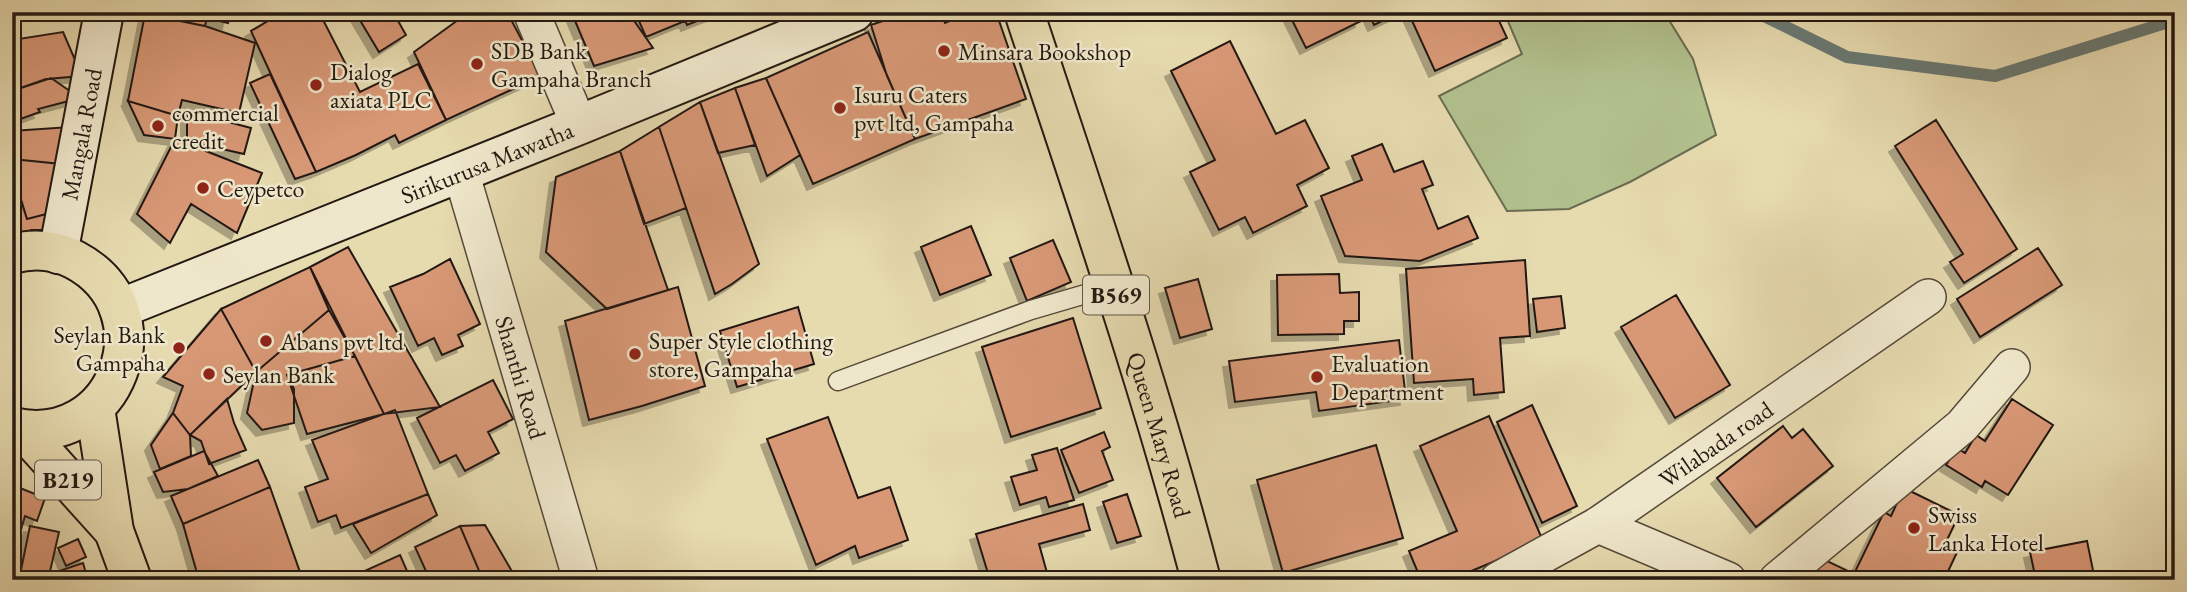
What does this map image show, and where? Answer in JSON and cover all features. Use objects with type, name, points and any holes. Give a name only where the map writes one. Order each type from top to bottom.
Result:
[{"type":"main road","name":"Queen Mary Road","points":[[1024,12],[1153,413],[1201,580]]},
{"type":"main road","points":[[12,254],[32,251],[58,254],[92,271],[110,291],[123,324],[123,357],[116,380],[95,408],[78,420],[55,428],[18,428]]},
{"type":"main road","name":"B219","points":[[95,408],[114,530],[132,580]]},
{"type":"main road","name":"B219","points":[[18,428],[114,530]]},
{"type":"street","name":"Mangala Road","points":[[58,254],[104,12]]},
{"type":"street","points":[[531,12],[579,125]]},
{"type":"street","name":"Sirikurusa Mawatha","points":[[118,309],[854,12]]},
{"type":"street","name":"Shanthi Road","points":[[461,172],[581,580]]},
{"type":"street","name":"Wilabada road","points":[[1498,580],[1598,525],[1928,297]]},
{"type":"street","points":[[1777,580],[1962,426],[2012,367]]},
{"type":"street","points":[[1598,525],[1728,580]]},
{"type":"lane","points":[[838,381],[1031,310],[1113,286]]},
{"type":"green space","points":[[1504,12],[1664,12],[1693,59],[1716,135],[1630,182],[1569,209],[1507,211],[1439,96],[1522,54]]},
{"type":"building","points":[[243,12],[242,15],[230,13],[228,23],[207,18],[205,26],[145,14]]},
{"type":"building","name":"Dialog axiata PLC","points":[[283,12],[319,12],[360,92],[418,64],[446,120],[399,143],[395,135],[316,172],[251,31]]},
{"type":"building","points":[[355,12],[393,12],[406,35],[379,52]]},
{"type":"building","name":"SDB Bank Gampaha Branch","points":[[469,12],[507,12],[541,76],[446,120],[414,52]]},
{"type":"building","points":[[582,12],[628,12],[653,48],[594,66],[573,16]]},
{"type":"building","points":[[635,12],[682,12],[685,21],[646,37]]},
{"type":"building","points":[[682,12],[720,12],[687,25]]},
{"type":"building","name":"Minsara Bookshop","points":[[909,12],[941,12],[945,23],[971,12],[996,12],[1026,99],[915,139],[887,76],[871,25]]},
{"type":"building","points":[[1288,12],[1356,12],[1361,21],[1306,48]]},
{"type":"building","points":[[1368,12],[1401,12],[1374,25]]},
{"type":"building","points":[[1408,12],[1495,12],[1507,38],[1435,71]]},
{"type":"building","points":[[145,14],[205,26],[255,43],[239,113],[182,100],[178,116],[128,101]]},
{"type":"building","points":[[63,32],[82,76],[46,79],[12,91],[12,40]]},
{"type":"building","name":"Isuru Caters pvt ltd, Gampaha","points":[[868,32],[915,139],[813,184],[766,78]]},
{"type":"building","points":[[1230,41],[1276,134],[1305,120],[1329,168],[1297,185],[1307,206],[1253,233],[1245,217],[1219,230],[1190,172],[1215,160],[1171,71]]},
{"type":"building","points":[[270,74],[316,172],[295,179],[250,83]]},
{"type":"building","points":[[51,78],[80,98],[38,109],[40,112],[12,122],[12,91]]},
{"type":"building","points":[[766,78],[800,155],[767,176],[735,88]]},
{"type":"building","points":[[735,88],[755,145],[718,153],[700,102]]},
{"type":"building","name":"commercial credit","points":[[128,101],[178,116],[175,139],[144,135]]},
{"type":"building","points":[[700,102],[759,264],[715,294],[659,127]]},
{"type":"building","points":[[187,111],[251,128],[244,154],[187,141]]},
{"type":"building","points":[[1936,120],[2017,249],[1964,283],[1950,262],[1963,254],[1895,146]]},
{"type":"building","points":[[70,127],[61,164],[12,159],[12,131]]},
{"type":"building","points":[[659,127],[686,208],[644,224],[620,151]]},
{"type":"building","name":"Ceypetco","points":[[175,139],[262,173],[237,233],[191,204],[170,243],[137,214]]},
{"type":"building","points":[[1382,144],[1394,172],[1423,161],[1433,185],[1422,189],[1438,229],[1468,216],[1478,238],[1420,261],[1345,256],[1321,196],[1362,180],[1352,156]]},
{"type":"building","points":[[620,151],[668,290],[607,309],[546,252],[556,177]]},
{"type":"building","points":[[12,159],[61,164],[62,210],[27,219],[12,173]]},
{"type":"building","points":[[20,196],[27,219],[62,210],[53,230],[31,230],[12,240],[12,198]]},
{"type":"building","points":[[971,226],[991,275],[940,295],[921,247]]},
{"type":"building","points":[[1053,240],[1071,282],[1027,301],[1010,258]]},
{"type":"building","points":[[348,247],[440,407],[384,414],[310,267]]},
{"type":"building","points":[[2038,248],[2062,285],[1980,337],[1957,299]]},
{"type":"building","points":[[450,259],[480,324],[458,335],[463,346],[442,355],[434,338],[418,346],[390,287],[423,274]]},
{"type":"building","points":[[1525,260],[1530,336],[1500,338],[1504,392],[1474,395],[1473,379],[1414,383],[1406,269]]},
{"type":"building","name":"Abans pvt ltd","points":[[310,267],[329,310],[256,372],[221,309]]},
{"type":"building","points":[[1339,274],[1340,293],[1359,292],[1359,321],[1344,321],[1344,334],[1278,335],[1277,275]]},
{"type":"building","points":[[1198,279],[1212,329],[1180,338],[1165,288]]},
{"type":"building","name":"Super Style clothing store, Gampaha","points":[[678,287],[705,386],[589,420],[565,321]]},
{"type":"building","points":[[1676,295],[1730,385],[1675,418],[1621,327]]},
{"type":"building","points":[[1561,296],[1565,328],[1537,332],[1533,299]]},
{"type":"building","points":[[798,307],[814,364],[737,387],[720,331]]},
{"type":"building","name":"Seylan Bank","points":[[221,309],[256,372],[190,435],[173,413],[183,386],[163,377]]},
{"type":"building","points":[[329,310],[355,356],[287,375],[294,389],[294,423],[262,430],[247,413],[256,372]]},
{"type":"building","points":[[1073,318],[1101,408],[1011,437],[982,347]]},
{"type":"building","name":"Evaluation Department","points":[[1399,340],[1406,399],[1319,411],[1316,392],[1235,402],[1229,361]]},
{"type":"building","points":[[355,356],[384,414],[307,434],[287,375]]},
{"type":"building","points":[[493,380],[513,419],[488,432],[499,453],[465,471],[456,455],[440,463],[417,418]]},
{"type":"building","points":[[227,399],[246,450],[209,464],[201,441],[190,435]]},
{"type":"building","points":[[2012,399],[2053,425],[2008,495],[1985,481],[1982,487],[1946,465],[1957,448],[1965,453],[1976,435],[1985,441]]},
{"type":"building","points":[[1532,405],[1577,506],[1542,523],[1497,422]]},
{"type":"building","points":[[395,410],[428,494],[341,528],[336,515],[318,522],[305,487],[328,479],[312,440]]},
{"type":"building","points":[[173,413],[190,435],[191,456],[160,469],[151,445]]},
{"type":"building","points":[[1489,416],[1543,541],[1450,580],[1421,580],[1409,551],[1457,531],[1420,446]]},
{"type":"building","points":[[828,417],[858,498],[890,487],[908,540],[859,558],[855,546],[816,565],[767,439]]},
{"type":"building","points":[[1783,426],[1792,438],[1803,429],[1833,466],[1756,527],[1717,478]]},
{"type":"building","points":[[1104,432],[1110,447],[1102,451],[1113,480],[1079,493],[1061,450]]},
{"type":"building","points":[[1376,445],[1403,538],[1283,573],[1257,480]]},
{"type":"building","points":[[1057,448],[1074,500],[1049,507],[1046,497],[1020,505],[1011,477],[1037,470],[1032,455]]},
{"type":"building","points":[[204,451],[218,476],[188,489],[163,492],[154,472]]},
{"type":"building","points":[[258,460],[270,487],[183,524],[171,496]]},
{"type":"building","points":[[270,487],[301,575],[289,580],[199,580],[183,524]]},
{"type":"building","points":[[20,488],[45,498],[37,521],[25,516],[15,550],[12,550],[12,512]]},
{"type":"building","name":"Swiss Lanka Hotel","points":[[1904,488],[1959,515],[1947,540],[1960,546],[1944,580],[1813,580],[1823,559],[1854,574],[1884,512],[1891,516]]},
{"type":"building","points":[[428,494],[437,515],[371,553],[353,524]]},
{"type":"building","points":[[1127,494],[1141,536],[1117,543],[1103,502]]},
{"type":"building","points":[[1083,504],[1090,530],[1039,544],[1049,580],[990,580],[976,534]]},
{"type":"building","points":[[485,525],[517,580],[483,580],[460,526]]},
{"type":"building","points":[[30,526],[59,532],[48,580],[20,575]]},
{"type":"building","points":[[460,526],[483,580],[430,580],[415,547]]},
{"type":"building","points":[[78,539],[86,557],[66,566],[58,548]]},
{"type":"building","points":[[2087,541],[2095,580],[2036,580],[2030,552]]},
{"type":"building","points":[[400,555],[411,580],[362,580],[360,573]]},
{"type":"building","points":[[83,563],[88,580],[56,580],[53,573]]},
{"type":"waterway","points":[[1756,12],[1847,57],[1995,76],[2175,20]]},
{"type":"place","name":"Minsara Bookshop","points":[[944,51]]},
{"type":"place","name":"SDB Bank Gampaha Branch","points":[[477,64]]},
{"type":"place","name":"Dialog axiata PLC","points":[[316,85]]},
{"type":"place","name":"Isuru Caters pvt ltd, Gampaha","points":[[840,108]]},
{"type":"place","name":"commercial credit","points":[[158,126]]},
{"type":"place","name":"Ceypetco","points":[[203,188]]},
{"type":"place","name":"Abans pvt ltd","points":[[266,341]]},
{"type":"place","name":"Seylan Bank Gampaha","points":[[179,348]]},
{"type":"place","name":"Super Style clothing store, Gampaha","points":[[635,354]]},
{"type":"place","name":"Seylan Bank","points":[[209,374]]},
{"type":"place","name":"Evaluation Department","points":[[1317,377]]},
{"type":"place","name":"Swiss Lanka Hotel","points":[[1914,528]]}]
